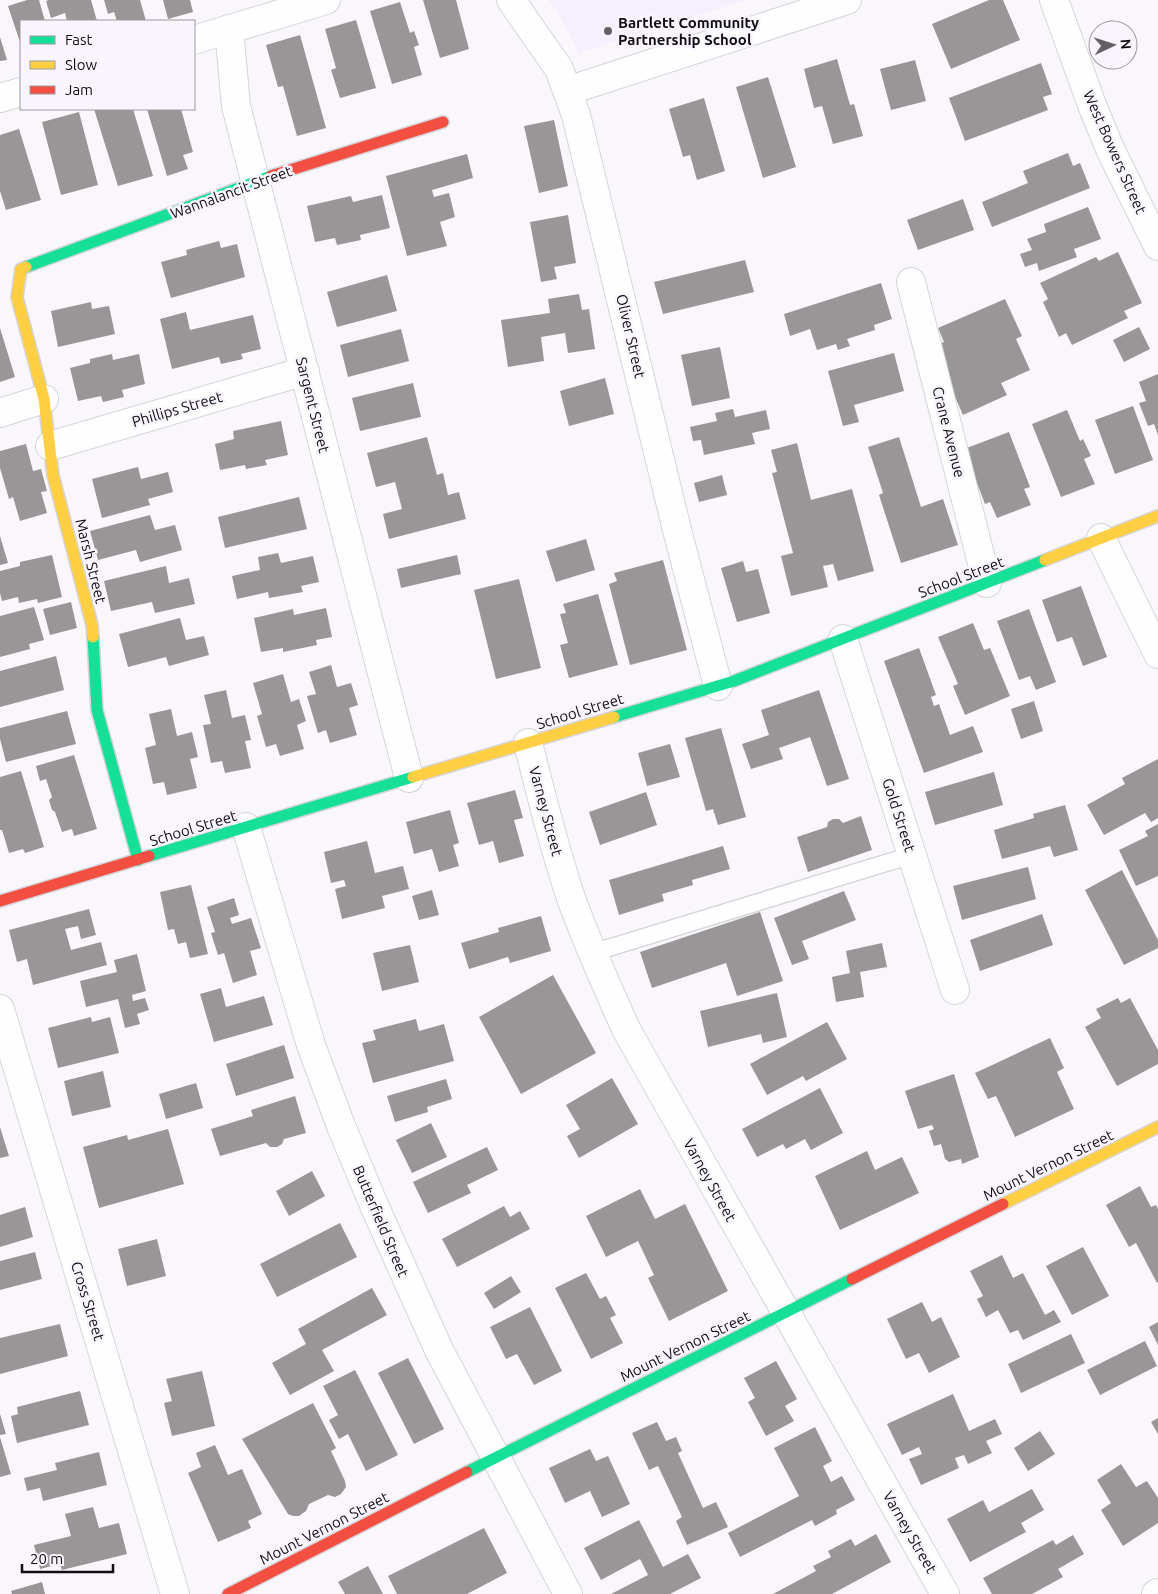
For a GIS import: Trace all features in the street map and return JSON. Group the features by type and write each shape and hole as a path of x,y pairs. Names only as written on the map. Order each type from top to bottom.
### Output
{"street":[{"path":"195,40 326,0"},
{"name":"Oliver Street","path":"512,0 559,69 576,115 677,530 718,686"},
{"path":"567,91 847,0"},
{"name":"West Bowers Street","path":"1054,0 1110,149 1158,246"},
{"name":"Sargent Street","path":"229,29 236,106 409,778"},
{"path":"0,98 20,92"},
{"name":"Wannalancit Street","path":"21,269 255,181 443,122"},
{"name":"Marsh Street","path":"21,269 17,297 44,399 53,475 92,624 97,710 138,860"},
{"name":"Crane Avenue","path":"911,282 988,583"},
{"name":"Phillips Street","path":"50,446 305,371"},
{"path":"0,413 44,399"},
{"name":"School Street","path":"0,901 718,686 843,640 1158,516"},
{"path":"1102,538 1158,654"},
{"name":"Gold Street","path":"843,640 955,990"},
{"name":"Varney Street","path":"528,743 553,841 571,898 592,953 626,1029 945,1594"},
{"name":"Butterfield Street","path":"246,827 311,1045 341,1126 374,1205 439,1350 568,1594"},
{"name":"Cross Street","path":"0,1009 175,1594"},
{"name":"Mount Vernon Street","path":"228,1594 496,1457 1158,1127"}],"lane":[{"path":"592,953 912,855"}],"shaded area":[{"name":"Bartlett Community Partnership School","path":"549,0 746,0 579,53 556,9"}],"building":[{"path":"27,0 39,0 45,20 20,20 20,42 8,6"},
{"path":"91,0 97,20 67,20 65,13 51,18 46,1"},
{"path":"104,0 140,0 146,20 117,20 114,12 108,14"},
{"path":"163,0 190,0 193,12 168,19"},
{"path":"423,0 456,0 469,49 440,58"},
{"path":"989,0 1003,0 1020,40 951,69 932,24"},
{"path":"400,2 410,33 414,31 419,45 414,47 422,75 392,84 370,11"},
{"path":"356,20 376,88 340,98 331,70 336,68 325,29"},
{"path":"300,35 326,128 297,136 283,86 278,87 266,45"},
{"path":"0,37 7,60 0,61"},
{"path":"837,59 850,105 854,104 863,136 833,144 822,106 814,108 804,69"},
{"path":"915,60 926,101 891,110 880,69"},
{"path":"1041,63 1052,94 1043,97 1048,110 965,141 949,98"},
{"path":"768,77 796,167 763,178 736,87"},
{"path":"704,98 725,171 697,180 690,155 683,157 669,109"},
{"path":"94,110 133,110 153,176 118,186"},
{"path":"147,110 181,110 193,152 183,155 188,169 167,176"},
{"path":"79,112 98,185 61,195 42,122"},
{"path":"554,120 568,186 539,193 524,126"},
{"path":"19,129 41,200 6,210 0,191 0,135"},
{"path":"1068,153 1073,166 1080,163 1090,188 992,227 982,202 1028,183 1023,171"},
{"path":"467,154 473,178 432,190 434,197 449,193 455,217 440,222 447,246 407,256 386,176"},
{"path":"382,195 390,228 360,235 361,240 337,245 335,238 315,242 307,206 351,196 353,202"},
{"path":"963,199 974,230 918,250 907,220"},
{"path":"1088,207 1101,239 1074,249 1077,257 1039,271 1037,263 1025,267 1020,254 1032,250 1027,239 1046,232 1044,224"},
{"path":"568,215 576,263 554,267 557,279 541,282 530,222"},
{"path":"219,241 221,248 237,244 245,277 171,298 161,262 187,255 186,250"},
{"path":"1118,252 1142,303 1124,311 1128,318 1072,345 1066,333 1059,337 1043,302 1048,299 1040,283 1096,257 1099,261"},
{"path":"745,260 754,292 663,314 654,282"},
{"path":"387,275 397,311 337,327 327,292"},
{"path":"881,283 892,319 874,325 875,330 847,339 850,346 838,350 836,344 817,350 810,329 790,336 784,314"},
{"path":"579,294 582,310 589,309 595,349 568,353 565,333 541,337 544,361 508,367 501,320 550,313 548,299"},
{"path":"1005,299 1022,336 1016,339 1030,370 1001,383 1007,395 963,415 933,347 944,342 938,328"},
{"path":"91,302 92,309 109,306 115,334 58,347 51,311"},
{"path":"186,312 190,330 253,315 261,349 241,354 243,359 221,364 219,357 172,369 160,319"},
{"path":"1139,327 1150,349 1124,362 1113,340"},
{"path":"0,328 15,377 0,382"},
{"path":"401,329 409,361 348,377 340,345"},
{"path":"720,347 730,398 692,406 681,355"},
{"path":"894,353 904,391 854,405 859,422 843,426 828,371"},
{"path":"112,354 113,360 139,354 145,384 122,390 124,397 103,402 101,396 78,401 70,368 90,363 90,359"},
{"path":"1158,374 1158,435 1154,424 1148,426 1139,403 1146,401 1139,382"},
{"path":"605,378 614,414 569,426 560,391"},
{"path":"413,383 421,417 360,431 352,398"},
{"path":"1133,406 1153,460 1115,474 1095,420"},
{"path":"733,409 735,417 766,410 770,429 752,433 755,444 704,455 701,440 693,441 690,427 717,421 715,413"},
{"path":"1067,410 1080,441 1083,439 1091,456 1084,459 1095,484 1061,497 1032,424"},
{"path":"281,421 288,455 265,460 267,465 246,469 245,465 220,470 215,444 234,439 233,431"},
{"path":"1009,432 1030,487 1024,489 1031,505 997,518 990,502 985,504 964,449"},
{"path":"427,437 437,475 443,473 448,495 459,492 466,519 389,539 383,514 402,509 395,482 376,487 367,453"},
{"path":"899,437 921,507 943,499 958,545 901,563 879,495 883,493 868,447"},
{"path":"797,443 811,500 852,489 874,571 838,581 833,564 823,566 828,587 791,596 781,556 793,553 772,473 777,472 771,450"},
{"path":"26,444 33,471 41,469 47,491 41,492 47,513 20,521 13,497 9,499 0,468 0,451"},
{"path":"138,467 141,479 168,472 173,492 148,499 150,505 102,518 92,479"},
{"path":"722,475 727,495 699,502 694,483"},
{"path":"299,497 307,529 225,548 218,517"},
{"path":"150,515 155,530 175,525 182,550 140,562 136,550 98,560 90,531"},
{"path":"0,536 8,563 0,565"},
{"path":"586,539 595,570 556,582 546,551"},
{"path":"278,553 281,563 313,556 319,582 301,586 303,592 269,598 268,592 237,599 232,576 260,570 258,557"},
{"path":"52,555 62,597 38,603 37,599 19,603 18,597 2,601 0,571 20,566 20,562"},
{"path":"457,555 461,574 401,588 397,569"},
{"path":"663,560 687,650 630,665 609,584 617,581 614,573"},
{"path":"743,561 746,572 758,569 770,613 737,622 721,568"},
{"path":"166,566 169,583 189,578 195,604 155,613 152,602 111,611 104,581"},
{"path":"519,579 541,668 496,679 474,590"},
{"path":"1081,586 1107,657 1083,666 1072,637 1057,642 1042,600"},
{"path":"598,594 618,665 569,678 560,645 568,643 560,614 566,613 563,604"},
{"path":"71,602 77,628 50,635 43,609"},
{"path":"34,607 44,640 29,644 30,649 0,657 0,616"},
{"path":"326,608 332,637 316,640 317,645 283,652 283,648 261,652 254,618 293,609 294,615"},
{"path":"1029,609 1056,682 1036,690 1030,676 1019,680 997,621"},
{"path":"180,618 186,640 204,636 209,655 169,666 166,657 128,667 119,634"},
{"path":"973,623 984,650 990,648 1010,696 965,715 953,686 958,684 938,637"},
{"path":"919,648 936,695 931,697 934,706 939,704 950,735 973,726 983,752 924,773 884,661"},
{"path":"56,656 64,690 0,707 0,671"},
{"path":"331,665 337,687 351,683 358,705 349,708 357,735 330,743 326,730 318,733 307,696 316,694 309,672"},
{"path":"283,674 291,702 299,699 306,721 297,725 304,749 280,756 276,744 266,747 257,716 262,714 253,683"},
{"path":"226,690 232,718 245,715 251,740 245,741 251,768 225,773 222,761 211,763 203,725 211,724 204,695"},
{"path":"819,690 849,779 827,786 810,737 779,748 783,759 751,769 742,744 769,735 761,710"},
{"path":"1034,701 1043,731 1021,739 1011,709"},
{"path":"171,709 177,736 192,732 198,757 190,759 197,788 167,795 164,782 153,784 145,748 156,745 149,714"},
{"path":"67,711 76,744 6,762 0,739 0,728"},
{"path":"721,728 746,817 718,825 713,809 706,811 685,738"},
{"path":"670,744 680,777 647,786 638,753"},
{"path":"74,755 97,829 74,836 72,829 62,832 55,812 52,810 49,800 52,797 46,779 40,781 36,766"},
{"path":"1158,759 1158,818 1151,822 1145,813 1104,835 1087,805 1125,784 1122,778"},
{"path":"21,771 44,847 25,853 23,849 9,853 2,830 0,830 0,777"},
{"path":"994,772 1003,805 935,825 925,792"},
{"path":"515,790 523,818 514,820 524,856 499,863 493,841 479,845 467,803"},
{"path":"646,792 657,825 600,845 589,812"},
{"path":"1065,805 1078,850 1054,857 1050,846 1002,859 994,830 1034,818 1033,814"},
{"path":"450,810 459,843 453,845 459,866 439,872 432,849 414,854 406,822"},
{"path":"861,816 872,850 808,872 797,837 827,827 828,822 833,819 839,819 843,823"},
{"path":"1158,824 1158,876 1136,886 1119,850 1148,836 1145,831"},
{"path":"367,841 375,873 403,866 409,889 382,896 385,908 342,919 335,889 346,886 344,880 331,883 324,852"},
{"path":"723,846 730,869 692,880 693,885 662,894 664,901 619,915 609,880"},
{"path":"1028,867 1036,899 962,920 953,886"},
{"path":"1122,870 1158,940 1158,948 1124,965 1085,890"},
{"path":"191,885 208,954 190,958 186,942 178,944 174,929 168,930 160,892"},
{"path":"432,890 439,915 419,920 412,896"},
{"path":"844,891 856,920 802,941 809,959 792,965 774,918"},
{"path":"234,898 239,915 230,918 232,924 251,918 261,948 250,951 257,975 233,983 224,953 218,955 211,933 215,932 207,907"},
{"path":"89,909 96,935 81,939 78,926 65,929 71,950 101,942 107,965 33,985 27,959 17,962 9,930"},
{"path":"760,912 783,981 737,996 726,963 652,988 640,952"},
{"path":"1042,914 1053,945 980,971 970,940"},
{"path":"541,916 551,951 510,963 508,957 469,969 461,943 499,932 498,928"},
{"path":"882,943 887,967 860,972 864,997 836,1002 832,977 850,973 846,951"},
{"path":"410,945 419,982 382,991 373,953"},
{"path":"137,954 146,991 132,995 133,1001 145,998 149,1010 137,1014 140,1024 125,1028 118,999 86,1007 80,981 117,972 114,960"},
{"path":"553,975 596,1053 521,1094 479,1017"},
{"path":"221,988 226,1007 264,996 273,1025 214,1042 200,994"},
{"path":"777,993 787,1037 763,1043 761,1034 708,1047 700,1011"},
{"path":"1118,998 1121,1003 1130,998 1158,1050 1158,1064 1117,1086 1085,1027 1101,1018 1096,1009"},
{"path":"91,1017 92,1022 110,1017 119,1053 58,1068 48,1028"},
{"path":"416,1019 419,1031 444,1024 454,1061 373,1083 362,1043 376,1040 373,1030"},
{"path":"827,1022 847,1059 806,1081 803,1076 767,1095 750,1064"},
{"path":"1050,1038 1064,1068 1057,1072 1074,1109 1015,1137 996,1096 988,1099 975,1073"},
{"path":"284,1045 294,1078 236,1096 226,1064"},
{"path":"103,1071 111,1107 72,1116 64,1081"},
{"path":"954,1074 979,1157 962,1164 961,1159 949,1162 945,1159 941,1144 934,1146 929,1131 934,1129 932,1125 918,1129 905,1091"},
{"path":"612,1078 638,1124 579,1158 567,1136 580,1129 566,1105"},
{"path":"446,1079 452,1099 427,1107 428,1112 395,1122 387,1096"},
{"path":"196,1083 203,1108 166,1119 159,1094"},
{"path":"820,1088 843,1133 811,1150 805,1139 786,1149 783,1144 757,1157 742,1129"},
{"path":"295,1096 306,1133 284,1139 282,1144 277,1147 270,1147 266,1143 220,1156 211,1129 253,1116 251,1110"},
{"path":"431,1123 447,1157 412,1173 396,1140"},
{"path":"0,1127 9,1156 0,1158"},
{"path":"168,1129 184,1184 99,1208 83,1147 127,1135 128,1140"},
{"path":"487,1147 498,1170 467,1185 471,1193 428,1213 413,1182"},
{"path":"867,1151 875,1170 902,1157 919,1193 840,1230 815,1176"},
{"path":"312,1171 325,1196 289,1216 276,1191"},
{"path":"1140,1186 1151,1207 1156,1205 1158,1209 1157,1283 1136,1243 1129,1247 1106,1205"},
{"path":"640,1189 655,1219 685,1204 728,1291 669,1321 648,1278 654,1275 638,1241 606,1257 586,1216"},
{"path":"504,1206 510,1217 520,1211 530,1229 457,1267 442,1239"},
{"path":"25,1207 33,1237 0,1247 0,1215"},
{"path":"340,1223 357,1257 277,1297 260,1264"},
{"path":"157,1239 166,1276 127,1286 118,1249"},
{"path":"1083,1247 1109,1296 1072,1315 1046,1266"},
{"path":"35,1252 42,1279 0,1290 0,1261"},
{"path":"1002,1255 1013,1278 1023,1273 1045,1315 1054,1310 1061,1322 1023,1340 1018,1330 1010,1333 998,1310 986,1317 977,1299 983,1296 970,1271"},
{"path":"586,1273 600,1299 606,1296 616,1315 610,1318 623,1343 591,1359 555,1288"},
{"path":"511,1276 521,1292 494,1309 484,1293"},
{"path":"372,1288 387,1315 322,1350 334,1371 290,1395 272,1363 306,1344 298,1329"},
{"path":"922,1302 932,1322 941,1317 960,1357 929,1373 919,1353 906,1359 887,1319"},
{"path":"530,1307 562,1371 534,1385 517,1354 506,1359 490,1327"},
{"path":"1158,1322 1158,1345 1149,1327"},
{"path":"60,1324 68,1356 0,1374 0,1338"},
{"path":"1071,1334 1085,1363 1021,1393 1008,1364"},
{"path":"1145,1341 1157,1366 1100,1395 1087,1370"},
{"path":"408,1358 444,1429 414,1444 378,1373"},
{"path":"776,1361 797,1399 785,1406 794,1421 766,1436 748,1402 755,1398 744,1378"},
{"path":"355,1370 398,1455 366,1471 348,1434 339,1439 329,1420 338,1415 323,1386"},
{"path":"202,1371 215,1426 172,1436 164,1403 172,1401 166,1379"},
{"path":"80,1391 89,1425 17,1443 11,1416 18,1414 17,1407"},
{"path":"953,1394 969,1431 995,1419 1002,1434 986,1441 992,1453 968,1464 964,1455 955,1458 959,1468 921,1485 909,1459 922,1454 919,1447 902,1455 887,1424"},
{"path":"313,1403 336,1448 331,1451 346,1487 341,1494 335,1497 328,1495 309,1504 306,1511 299,1516 293,1516 288,1514 242,1439"},
{"path":"0,1414 6,1434 0,1435"},
{"path":"1158,1418 1158,1434 1151,1422"},
{"path":"657,1422 666,1441 676,1437 682,1451 678,1453 703,1508 716,1502 728,1527 687,1545 676,1521 682,1517 658,1466 649,1470 632,1433"},
{"path":"815,1427 832,1461 823,1466 831,1482 842,1476 855,1500 836,1510 837,1514 815,1526 812,1520 740,1557 728,1533 799,1496 774,1448"},
{"path":"1040,1431 1055,1454 1028,1471 1014,1448"},
{"path":"0,1437 11,1474 0,1477"},
{"path":"215,1445 228,1475 242,1469 262,1514 248,1521 251,1528 218,1542 188,1473 201,1467 196,1453"},
{"path":"590,1449 596,1461 608,1456 630,1504 602,1517 590,1491 565,1503 549,1468"},
{"path":"99,1452 107,1485 43,1501 40,1488 27,1491 24,1478 57,1470 55,1463"},
{"path":"1121,1464 1136,1487 1147,1481 1158,1498 1158,1523 1123,1546 1101,1510 1111,1503 1097,1480"},
{"path":"1032,1489 1044,1510 1021,1523 1026,1532 970,1562 947,1519 983,1500 989,1512"},
{"path":"93,1507 99,1528 119,1523 127,1554 62,1570 60,1564 40,1569 34,1545 71,1536 65,1514"},
{"path":"639,1520 663,1567 688,1554 701,1578 670,1594 611,1594 648,1575 640,1559 601,1580 584,1548"},
{"path":"484,1528 507,1573 467,1594 397,1594 388,1576"},
{"path":"876,1534 891,1562 832,1594 773,1594 816,1571 813,1566 831,1557 828,1551 851,1539 855,1546"},
{"path":"1073,1535 1084,1554 1058,1569 1063,1577 1032,1594 992,1594 983,1578 1053,1540 1056,1545"},
{"path":"368,1566 383,1594 345,1594 338,1582"},
{"path":"42,1582 45,1594 12,1594 11,1591"}],"traffic: fast":[{"path":"26,267 271,176"},
{"path":"614,717 734,681 1045,560"},
{"path":"93,637 97,710 138,860"},
{"path":"149,856 413,777"},
{"path":"467,1472 852,1279"}],"traffic: slow":[{"path":"26,267 21,269 17,297 44,399 53,475 92,625 93,637"},
{"path":"1045,560 1158,516"},
{"path":"413,777 614,717"},
{"path":"1003,1204 1158,1127"}],"traffic: jam":[{"path":"271,176 443,122"},
{"path":"0,901 149,856"},
{"path":"852,1279 1003,1204"},
{"path":"228,1594 467,1472"}],"place":[{"name":"Bartlett Community Partnership School","path":"608,31"}]}
